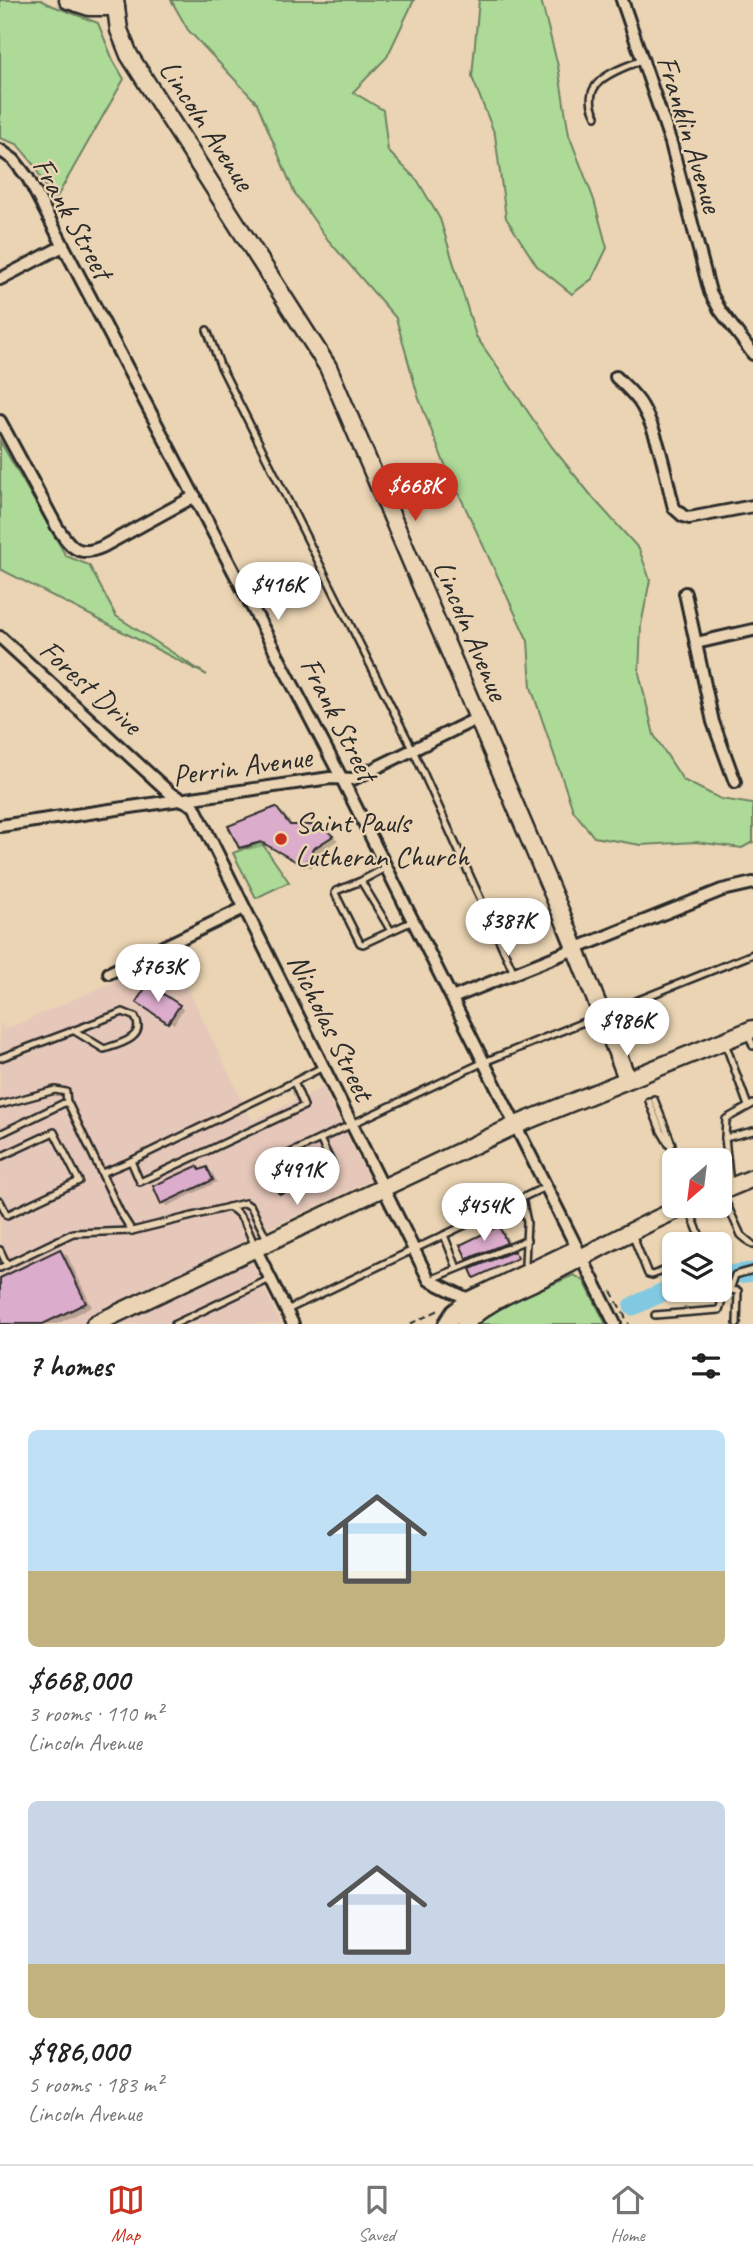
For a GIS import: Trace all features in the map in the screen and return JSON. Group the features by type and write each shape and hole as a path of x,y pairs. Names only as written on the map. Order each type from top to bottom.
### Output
{"street":[{"path":"68,0 89,7 115,3"},
{"name":"Franklin Avenue","path":"622,0 671,143 710,292 753,354"},
{"name":"Lincoln Avenue","path":"115,3 119,30 129,55 328,366 576,948 627,1078"},
{"name":"Frank Street","path":"0,150 14,160 28,178 195,496 414,920 615,1324"},
{"path":"0,279 63,246"},
{"path":"616,377 640,403 654,433 674,508 689,518 753,506"},
{"path":"0,421 57,527 68,543 80,552 92,552 195,496"},
{"path":"685,593 713,722 734,782"},
{"path":"696,643 753,630"},
{"name":"Forest Drive","path":"0,637 170,793 182,799"},
{"name":"Perrin Avenue","path":"0,826 330,778 353,779 478,718"},
{"name":"Nicholas Street","path":"182,799 194,806 429,1280"},
{"path":"452,998 722,890 753,883"},
{"path":"109,973 244,908"},
{"path":"95,1324 516,1125 724,1040 751,1035"},
{"path":"732,1186 753,1178"},
{"path":"465,1324 480,1308 605,1238 628,1232 662,1217"},
{"path":"262,1245 271,1279 293,1324"},
{"path":"447,1324 454,1312 470,1300 529,1271 580,1253"},
{"path":"429,1280 470,1300"}],"lane":[{"path":"596,116 592,107 594,87 606,75 642,60"},
{"path":"207,330 220,365 413,750 514,973"},
{"path":"387,867 335,893 360,943 366,943 414,920"},
{"path":"361,881 391,931"},
{"path":"320,1139 332,1164 281,1190 267,1164 320,1139 484,1062 753,954"},
{"path":"0,1058 73,1030 123,1012 135,1017 139,1028 131,1040 104,1049 73,1030"},
{"path":"724,1040 750,1105 726,1119 725,1148"},
{"path":"102,1173 323,1067"},
{"path":"131,1161 140,1182 304,1106 294,1082"},
{"path":"0,1105 55,1090 65,1092 67,1103 132,1231"},
{"path":"652,1100 661,1131 672,1148"},
{"path":"0,1134 67,1103"},
{"path":"725,1138 753,1130"},
{"path":"0,1157 54,1132 79,1181 7,1215 0,1201"},
{"path":"287,1310 547,1186"},
{"path":"522,1198 527,1240 525,1264 529,1271"},
{"path":"0,1250 3,1267 73,1233 132,1231 245,1203 251,1207 262,1245"},
{"path":"228,1207 236,1209 262,1245"},
{"path":"732,1212 741,1235 753,1245"},
{"path":"628,1232 648,1274 662,1271"},
{"path":"444,1235 457,1268"},
{"path":"429,1280 527,1240"},
{"path":"732,1284 735,1275 753,1270"},
{"path":"175,1324 271,1279"},
{"path":"732,1290 738,1291 737,1324"},
{"path":"655,1315 719,1310 721,1302"}],"shaded area":[{"path":"172,956 252,1121 323,1087 370,1181 242,1241 281,1324 0,1324 0,1021 4,1030"}],"green space":[{"path":"0,0 41,0 98,23 124,79 54,202 33,163 17,144 0,138"},
{"path":"171,0 414,0 387,57 353,92 383,110 388,151 418,181 440,219 476,336 552,447 639,549 650,580 641,625 639,673 654,735 683,780 721,799 753,804 753,842 742,848 696,842 641,845 594,837 573,810 531,687 528,641 443,460 418,396 396,318 328,240 294,192 257,103 188,30"},
{"path":"479,0 541,0 558,66 569,135 594,200 607,248 592,279 572,294 537,266 506,218 495,135 472,77"},
{"path":"0,441 66,556 89,565 116,616 207,675 0,569"},
{"path":"261,842 289,882 256,898 233,853"},
{"path":"574,1275 584,1281 606,1324 470,1324 480,1315"}],"building":[{"name":"Saint Pauls Lutheran Church","path":"276,807 290,825 322,825 333,836 313,849 304,866 261,842 239,848 228,826"},
{"path":"148,984 180,1005 168,1023 136,1002"},
{"path":"197,1166 200,1170 207,1167 213,1180 161,1204 153,1186"},
{"path":"499,1226 507,1243 467,1259 460,1245"},
{"path":"60,1249 86,1303 43,1324 0,1324 0,1278"},
{"path":"514,1251 518,1258 474,1278 470,1269"}],"waterway":[{"path":"732,1274 753,1272"},
{"path":"633,1306 662,1293"}],"place":[{"name":"Saint Pauls Lutheran Church","path":"281,839"}]}
